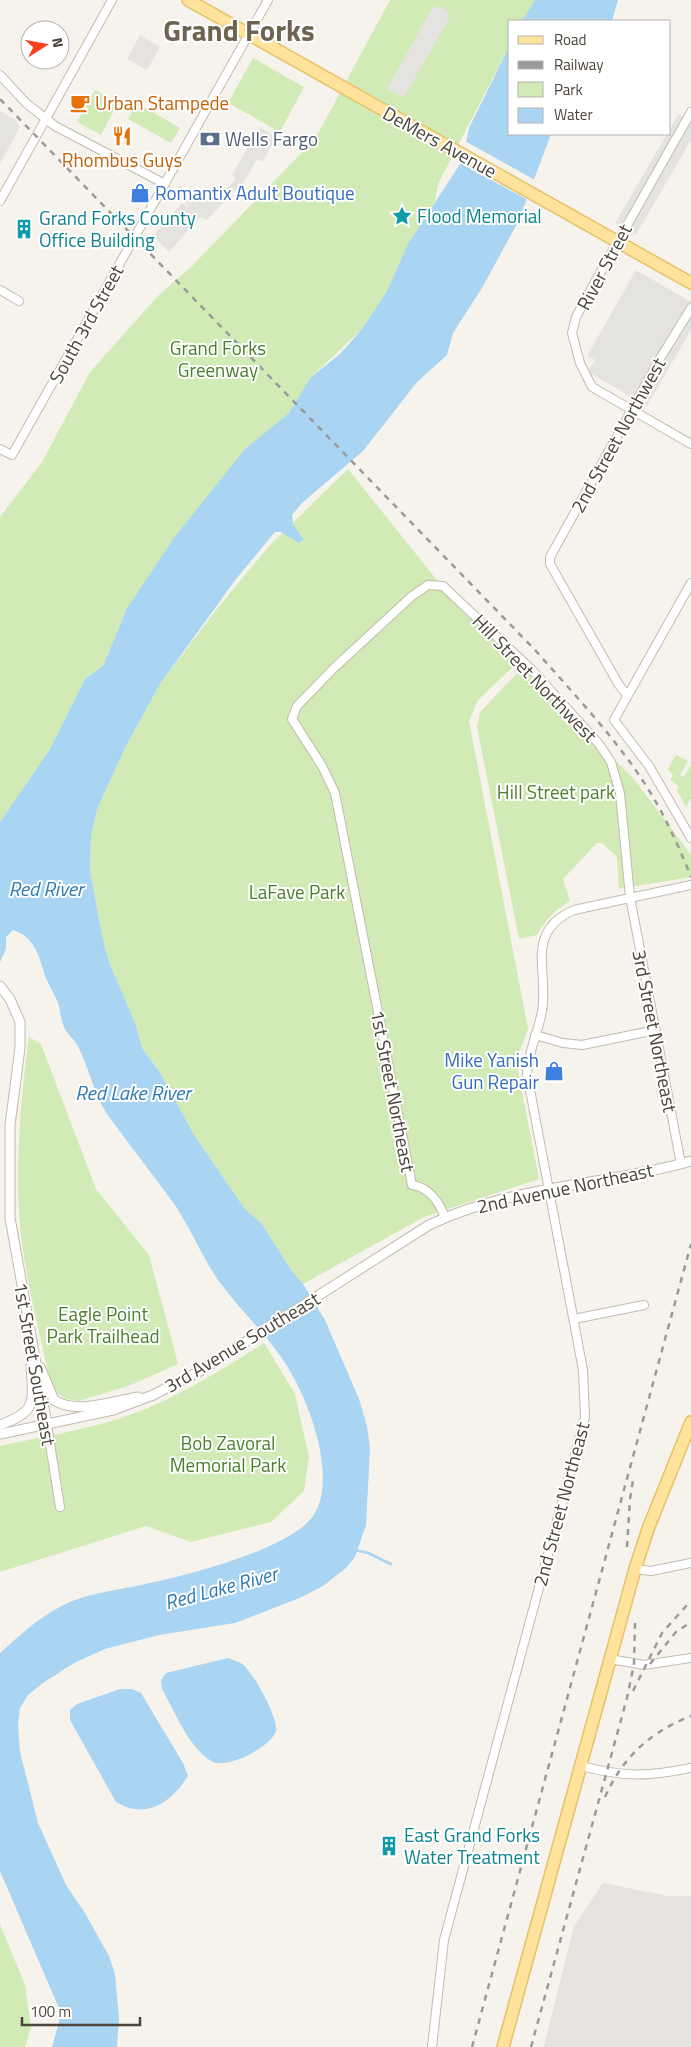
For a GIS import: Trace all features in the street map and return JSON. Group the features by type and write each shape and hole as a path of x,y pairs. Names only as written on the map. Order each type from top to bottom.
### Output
{"main road":[{"name":"DeMers Avenue","path":"188,0 248,36 691,283"},
{"path":"503,2047 635,1569 657,1504 691,1422"}],"street":[{"path":"0,202 112,0"},
{"name":"South 3rd Street","path":"0,449 12,455 268,0"},
{"path":"0,75 26,103 46,120 165,184"},
{"name":"River Street","path":"691,112 576,317 572,340 588,382 630,411 691,444"},
{"path":"0,290 20,301"},
{"name":"2nd Street Northwest","path":"627,695 619,685 550,564 550,557 630,411 691,308"},
{"path":"691,584 614,720 649,766 691,838"},
{"name":"Hill Street Northwest","path":"365,950 334,793 328,777 292,719 297,706 412,596 428,585 443,586 533,672 599,744 611,762 620,793 630,897"},
{"path":"630,897 691,885"},
{"name":"2nd Street Northeast","path":"432,2047 444,1940 582,1434 586,1410 585,1385 574,1319 527,1074 528,1058 543,1000 542,947 551,927 559,919 574,910 630,897"},
{"name":"3rd Street Northeast","path":"630,897 681,1164"},
{"name":"1st Street Northeast","path":"365,950 412,1185 420,1187 432,1195 445,1218"},
{"name":"1st Street Southeast","path":"0,986 10,999 20,1022 17,1070 10,1125 10,1218 60,1508"},
{"path":"535,1034 563,1043 582,1045 656,1030"},
{"name":"2nd Avenue Northeast","path":"414,1236 445,1218 491,1201 691,1161"},
{"name":"3rd Avenue Southeast","path":"0,1434 47,1425 153,1395 200,1371 414,1236"},
{"path":"574,1319 644,1305"},
{"path":"30,1336 49,1393 54,1400 71,1407 111,1406"},
{"path":"0,1425 20,1418 27,1412 32,1402 30,1336"},
{"path":"635,1569 652,1571 691,1563"},
{"path":"610,1659 644,1665 691,1658"},
{"path":"581,1766 616,1774 644,1776 691,1768"}],"shaded area":[{"path":"439,6 447,10 450,17 404,97 387,89 432,8"},
{"path":"140,35 160,47 147,70 127,59"},
{"path":"0,111 16,120 20,127 0,164"},
{"path":"678,114 691,121 691,140 636,235 615,223 666,135 671,135 671,127"},
{"path":"260,127 276,137 262,162 257,159 245,180 207,220 200,217 169,252 153,236 182,203 189,206 176,194 180,186 205,200 215,202 236,178 232,175"},
{"path":"636,270 691,302 691,330 647,406 588,372 595,360 587,356"},
{"path":"603,1883 668,1896 691,1896 691,2047 544,2047 574,1926"}],"green space":[{"name":"Grand Forks Greenway","path":"390,0 535,0 524,20 508,20 508,49 438,184 435,201 404,253 387,291 362,329 310,378 289,413 245,450 173,539 127,608 103,666 85,679 50,749 0,822 0,517 42,462 90,372 158,296 190,268 315,139"},
{"path":"253,58 304,87 280,132 228,103"},
{"path":"95,90 118,103 101,135 77,122"},
{"path":"137,103 180,128 171,143 128,119"},
{"name":"LaFave Park","path":"348,469 440,584 517,663 478,700 469,721 528,1029 519,1053 518,1071 539,1179 424,1217 303,1284 291,1270 262,1224 244,1208 193,1133 159,1071 142,1048 136,1025 109,962 102,936 90,870 91,837 97,809 126,746 160,684 216,610 270,545"},
{"name":"Hill Street park","path":"522,668 634,779 691,855 691,877 619,889 617,857 602,843 597,843 563,879 570,901 551,916 537,935 519,939 477,727 480,712"},
{"path":"676,755 688,761 680,775 684,777 691,765 691,798 686,807 677,790 679,787 671,780 673,775 668,769"},
{"name":"Eagle Point Park Trailhead","path":"29,1037 41,1044 96,1189 149,1255 178,1364 131,1385 79,1401 66,1399 52,1390 24,1258 18,1191 22,1103"},
{"name":"Bob Zavoral Memorial Park","path":"264,1343 295,1394 309,1457 304,1491 271,1522 191,1542 146,1526 0,1572 0,1446 108,1422 150,1407 189,1388"},
{"path":"0,1924 25,1985 31,2028 25,2047 0,2047"}],"water":[{"path":"535,0 618,0 612,20 523,20"},
{"path":"508,49 508,135 551,135 518,222 482,288 453,333 447,355 417,382 363,451 302,503 292,515 293,524 303,539 299,543 281,532 275,532 236,579 160,684 126,746 97,809 91,837 90,870 102,936 109,962 136,1025 142,1048 159,1071 193,1133 244,1208 262,1224 325,1320 359,1399 367,1426 370,1448 366,1525 355,1557 346,1568 323,1586 302,1597 235,1623 159,1635 105,1649 74,1663 43,1683 28,1695 20,1708 18,1725 20,1752 38,1823 66,1885 85,1913 109,1956 115,1974 119,2018 117,2047 52,2047 59,2022 58,2006 0,1871 0,1653 45,1616 75,1600 159,1581 236,1560 285,1538 303,1526 315,1513 321,1496 323,1477 316,1433 309,1411 291,1372 274,1347 216,1277 175,1205 106,1113 96,1093 81,1053 65,1029 58,1002 46,978 36,949 21,933 13,930 6,937 6,949 0,962 0,822 50,749 85,679 103,666 127,608 173,539 245,449 289,413 310,378 341,353 362,329 387,291 408,244 462,161 469,128"},
{"path":"228,1658 242,1664 252,1675 269,1706 276,1725 276,1731 267,1743 248,1755 238,1760 218,1763 211,1761 195,1747 162,1689 161,1680 166,1673"},
{"path":"120,1689 132,1689 141,1693 183,1763 188,1776 166,1801 147,1809 127,1807 116,1802 70,1720 70,1710 77,1704"}],"pier":[{"path":"463,140 535,180 528,200 458,162"}],"waterway":[{"path":"355,1550 368,1553 391,1564"}],"railway":[{"path":"0,99 536,651 604,729 641,778 669,826 691,877"},
{"path":"472,2047 691,1244"},
{"path":"627,1547 633,1480"},
{"path":"633,1691 662,1633 687,1605"},
{"path":"650,1664 676,1632 691,1622"},
{"path":"531,2047 627,1698 634,1664 635,1623"},
{"path":"605,1797 620,1770 639,1747 676,1722 691,1716"}],"place":[{"name":"Urban Stampede","path":"80,103"},
{"name":"Rhombus Guys","path":"122,136"},
{"name":"Wells Fargo","path":"210,139"},
{"name":"Romantix Adult Boutique","path":"140,193"},
{"name":"Flood Memorial","path":"402,216"},
{"name":"Grand Forks County Office Building","path":"24,229"},
{"name":"Mike Yanish Gun Repair","path":"554,1071"},
{"name":"East Grand Forks Water Treatment","path":"389,1846"}],"district":[{"name":"Grand Forks","path":"239,31"}],"water label":[{"name":"Red River","path":"46,889"},
{"name":"Red Lake River","path":"133,1093"},
{"name":"Red Lake River","path":"221,1588"}]}
